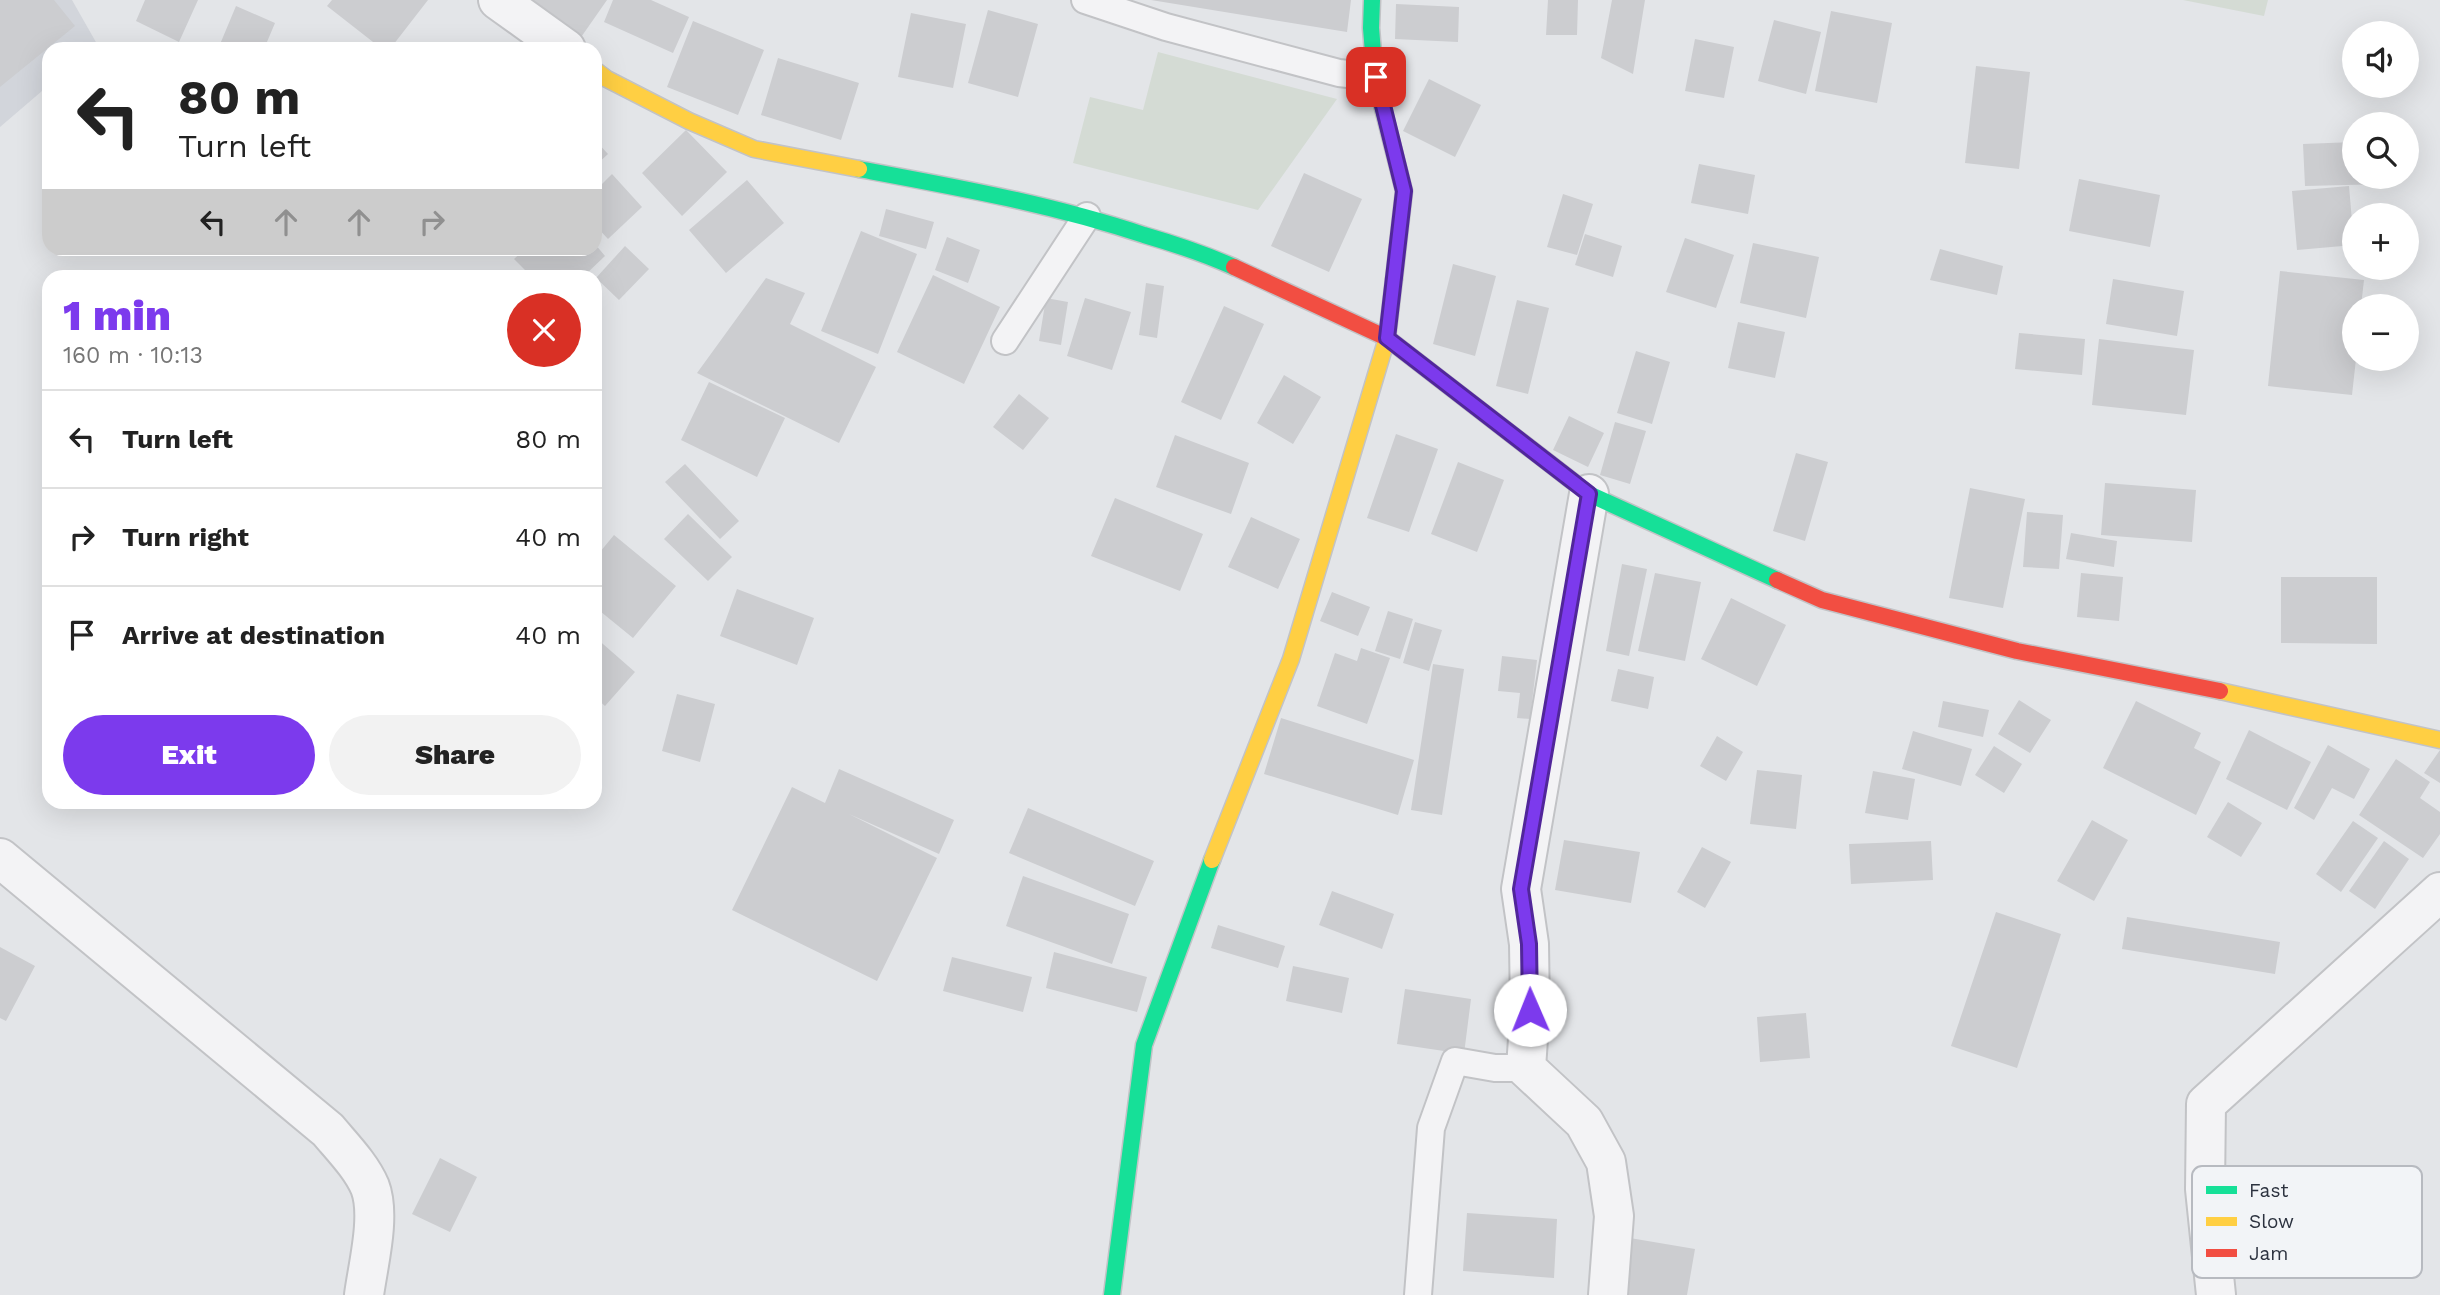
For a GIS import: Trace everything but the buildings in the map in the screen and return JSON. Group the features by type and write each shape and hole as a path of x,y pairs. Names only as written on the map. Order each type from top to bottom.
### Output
{"street":[{"path":"498,0 556,42"},
{"path":"1112,1295 1144,1045 1290,659 1387,338 1404,191 1376,77 1371,28 1372,0"},
{"path":"602,75 689,121 754,149 1023,200 1087,216 1208,255 1387,338 1589,494 1822,600 2017,651 2207,688 2440,740"},
{"path":"1589,494 1521,889 1529,957 1530,1010 1526,1068 1584,1122 1606,1162 1614,1216 1608,1295"},
{"path":"0,858 318,1121 360,1168 371,1189 374,1217 364,1295"},
{"path":"2205,1166 2206,1104 2440,892"}],"lane":[{"path":"1085,0 1166,27 1326,70 1376,77"},
{"path":"1004,341 1087,216"},
{"path":"1418,1295 1431,1128 1455,1061 1494,1068 1526,1068"}],"shaded area":[{"path":"0,0 72,0 96,42 42,42 42,91 0,127"},
{"path":"2183,0 2268,0 2264,16"},
{"path":"1158,52 1337,99 1258,210 1073,163 1090,97 1143,110"}],"traffic: fast":[{"path":"1372,0 1375,77 1404,191 1394,279"},
{"path":"859,169 1074,214 1178,246 1234,267"},
{"path":"1405,352 1589,494 1777,580"},
{"path":"1112,1295 1144,1045 1212,860"}],"traffic: slow":[{"path":"602,75 689,121 754,149 859,169"},
{"path":"1212,860 1291,659 1387,338 1405,352"},
{"path":"2220,691 2440,740"}],"traffic: jam":[{"path":"1234,267 1387,338 1394,279"},
{"path":"1777,580 1822,600 2017,651 2220,691"}],"route":[{"path":"1376,77 1404,191 1387,338 1589,494 1521,889 1529,944 1530,1010"}]}
